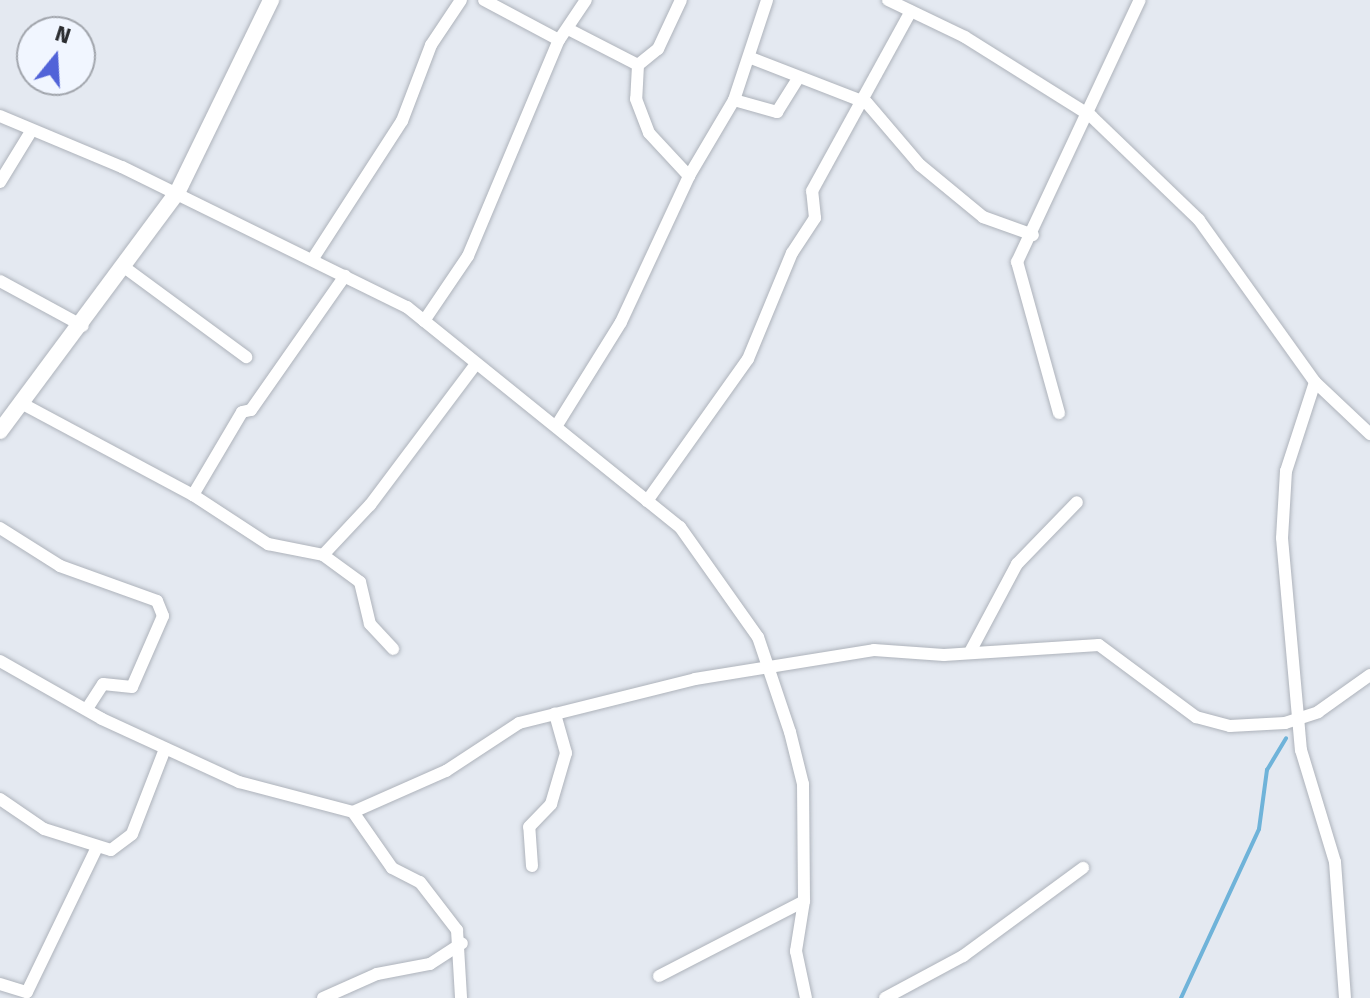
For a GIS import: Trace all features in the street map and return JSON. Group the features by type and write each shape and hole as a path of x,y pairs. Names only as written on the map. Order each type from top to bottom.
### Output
{"street":[{"path":"0,431 83,326 177,193 271,0"},
{"path":"312,260 402,121 431,45 461,0"},
{"path":"484,0 559,40"},
{"path":"424,321 468,256 559,40 570,30 586,0"},
{"path":"681,0 658,49 638,65 636,99 649,133 689,176"},
{"path":"557,425 621,322 689,176 734,100 751,58 767,0"},
{"path":"888,0 1091,116 1199,220 1315,382 1370,434"},
{"path":"1059,413 1018,282 1017,262 1091,116 1140,0"},
{"path":"647,501 748,359 792,253 819,209 812,191 867,103 911,11"},
{"path":"570,30 638,65"},
{"path":"751,58 867,103 920,165 983,217 1033,235"},
{"path":"734,100 777,112 798,78"},
{"path":"0,116 30,133 177,193 345,276 424,321 475,365 557,425 647,501 716,570 770,666 803,784 804,901 796,951 806,998"},
{"path":"0,182 30,133"},
{"path":"124,267 246,357"},
{"path":"193,495 242,412 251,410 345,276"},
{"path":"0,281 83,326"},
{"path":"323,555 370,505 475,365"},
{"path":"1315,382 1286,471 1282,510 1297,717 1304,769 1335,862 1345,998"},
{"path":"23,404 193,495 268,544 323,555 360,582 370,624 393,649"},
{"path":"970,652 1017,564 1077,502"},
{"path":"0,528 60,566 157,601 163,616 132,687 103,684 87,709"},
{"path":"0,661 165,749 239,782 353,812 446,771 519,723 770,666 874,650 970,652 1099,645 1196,717 1230,726 1318,712 1370,675"},
{"path":"532,866 529,827 551,804 566,753 555,714"},
{"path":"0,799 44,829 96,849 111,850 132,834 165,749"},
{"path":"353,812 392,868 420,882 462,943 461,998"},
{"path":"0,984 27,992 96,849"},
{"path":"885,998 963,956 1083,868"},
{"path":"659,976 804,901"},
{"path":"323,998 377,974 430,964 462,943"}],"waterway":[{"path":"1181,998 1259,829 1267,770 1286,738"}]}
